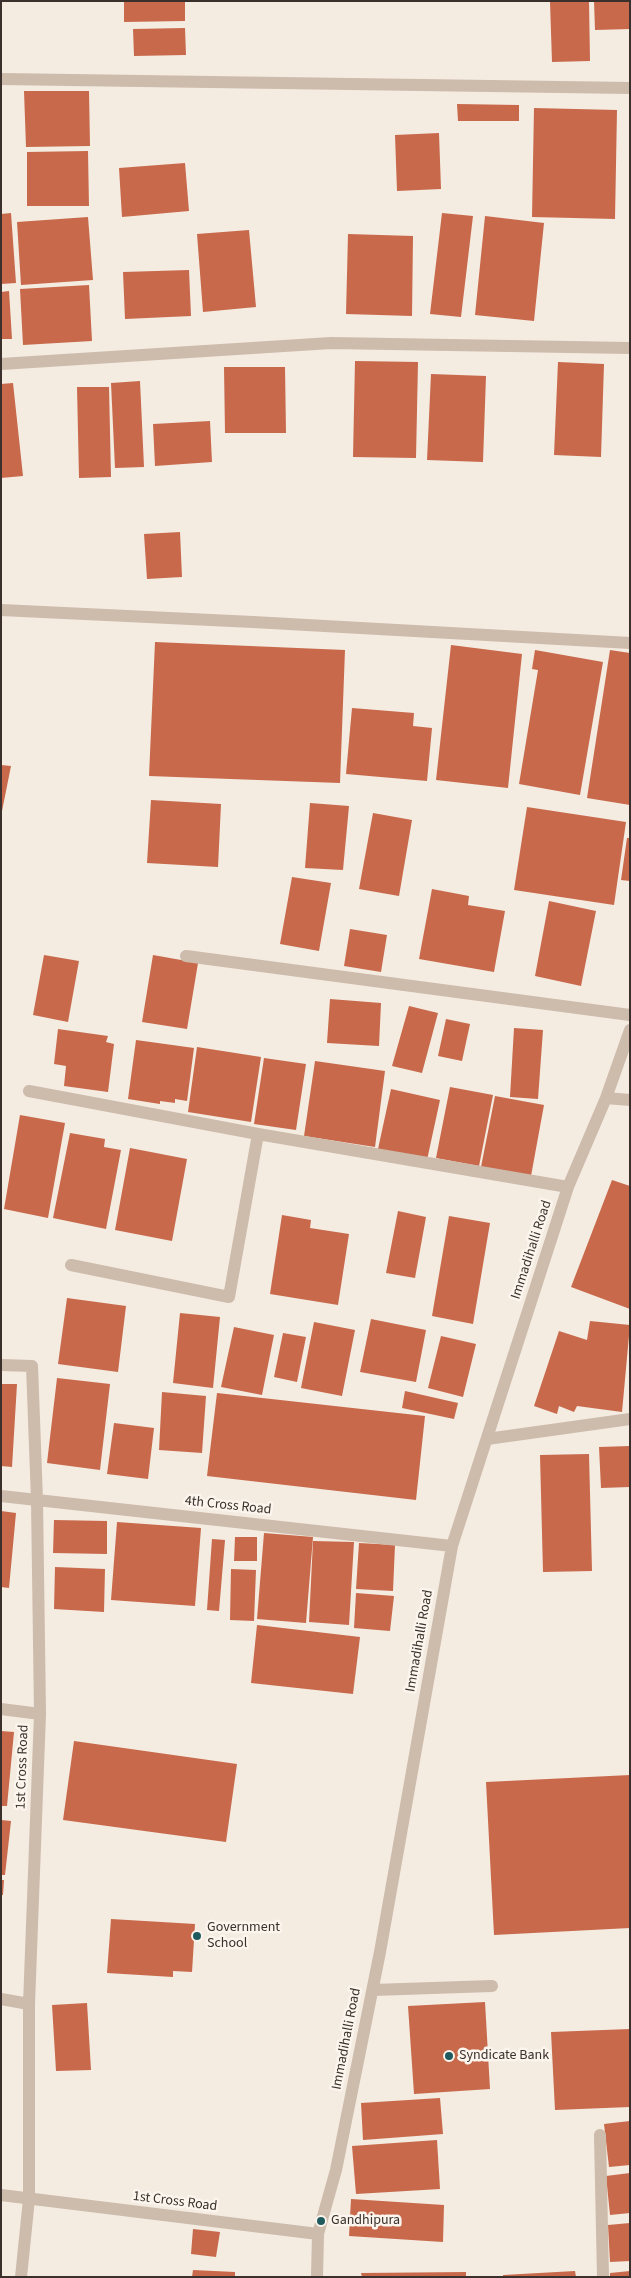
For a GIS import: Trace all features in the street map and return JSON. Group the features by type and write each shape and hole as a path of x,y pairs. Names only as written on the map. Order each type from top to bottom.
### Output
{"street":[{"path":"1,79 630,88"},
{"path":"1,364 331,343 630,348"},
{"path":"1,610 263,622 630,643"},
{"path":"186,956 630,1015"},
{"name":"Immadihalli Road","path":"317,2277 318,2234 336,2170 372,1990 452,1546 568,1187 606,1098 630,1030"},
{"path":"29,1092 258,1134 568,1187"},
{"path":"606,1098 630,1100"},
{"path":"71,1265 229,1297 258,1134"},
{"name":"1st Cross Road","path":"1,1365 32,1366 37,1500 40,1714 29,2004 28,2199 21,2277"},
{"path":"487,1439 630,1419"},
{"name":"4th Cross Road","path":"1,1496 452,1546"},
{"path":"1,1709 40,1714"},
{"path":"372,1990 492,1986"},
{"path":"1,1999 29,2004"},
{"path":"600,2135 603,2277"},
{"name":"1st Cross Road","path":"1,2195 318,2234"}],"building":[{"path":"124,1 185,1 185,21 124,22"},
{"path":"589,1 590,61 552,62 550,2"},
{"path":"594,1 629,1 630,29 595,30"},
{"path":"185,28 186,55 134,56 133,29"},
{"path":"24,91 89,91 90,146 26,147"},
{"path":"457,104 519,105 519,121 458,121"},
{"path":"534,108 617,110 615,219 532,217"},
{"path":"439,133 441,189 397,191 395,135"},
{"path":"88,151 89,206 27,206 27,152"},
{"path":"185,163 189,211 122,217 119,168"},
{"path":"11,213 16,283 1,284 1,214"},
{"path":"442,213 473,216 461,317 430,314"},
{"path":"485,216 544,223 534,321 475,315"},
{"path":"88,217 93,280 21,285 17,222"},
{"path":"249,230 256,307 203,312 197,234"},
{"path":"348,234 413,236 412,316 346,314"},
{"path":"189,270 191,316 125,319 123,272"},
{"path":"89,285 92,341 23,345 20,289"},
{"path":"9,291 12,339 1,339 1,292"},
{"path":"355,361 418,362 416,458 353,457"},
{"path":"558,362 604,364 601,457 554,455"},
{"path":"224,367 285,367 286,433 225,433"},
{"path":"431,374 486,376 483,462 427,460"},
{"path":"140,381 144,467 115,468 111,383"},
{"path":"13,383 23,476 1,478 1,384"},
{"path":"77,387 109,387 111,477 79,478"},
{"path":"210,421 212,462 155,466 153,424"},
{"path":"180,532 182,577 147,579 144,534"},
{"path":"155,642 345,650 340,783 149,776"},
{"path":"451,645 522,654 508,788 436,780"},
{"path":"535,650 603,662 580,795 519,784 538,670 532,669"},
{"path":"610,650 630,653 630,805 587,798"},
{"path":"352,708 414,713 413,726 432,728 427,781 346,774"},
{"path":"1,765 11,766 2,811 1,811"},
{"path":"151,800 221,804 218,867 147,863"},
{"path":"310,803 349,806 343,870 305,868"},
{"path":"527,807 626,822 614,905 514,890"},
{"path":"373,813 412,820 399,896 359,889"},
{"path":"627,838 630,838 630,881 621,880"},
{"path":"292,877 331,883 319,951 280,944"},
{"path":"432,889 469,896 468,905 505,911 494,972 419,959"},
{"path":"549,901 596,911 581,986 535,976"},
{"path":"350,929 387,935 381,972 344,966"},
{"path":"44,955 79,961 68,1022 33,1015"},
{"path":"153,955 198,963 187,1029 142,1022"},
{"path":"330,999 381,1003 379,1046 327,1043"},
{"path":"409,1006 438,1013 422,1073 392,1066"},
{"path":"446,1019 470,1024 462,1061 438,1056"},
{"path":"514,1028 543,1030 538,1099 510,1097"},
{"path":"58,1029 108,1036 106,1042 114,1044 108,1092 64,1086 66,1066 54,1064"},
{"path":"136,1040 194,1048 187,1101 175,1099 175,1103 160,1101 160,1104 128,1099"},
{"path":"197,1047 261,1057 251,1122 188,1112"},
{"path":"264,1058 306,1064 296,1130 254,1124"},
{"path":"315,1061 385,1071 375,1147 304,1136"},
{"path":"450,1087 493,1095 479,1166 436,1158"},
{"path":"391,1089 440,1100 427,1160 378,1149"},
{"path":"495,1096 544,1105 531,1176 481,1167"},
{"path":"20,1115 65,1123 48,1218 4,1209"},
{"path":"70,1133 105,1139 104,1147 121,1150 106,1229 53,1218"},
{"path":"130,1148 187,1159 172,1241 115,1230"},
{"path":"612,1180 630,1186 630,1309 571,1287"},
{"path":"398,1211 426,1217 415,1278 386,1273"},
{"path":"282,1215 311,1220 310,1228 349,1234 338,1305 270,1294"},
{"path":"449,1216 490,1223 473,1324 432,1316"},
{"path":"67,1298 126,1306 118,1372 58,1364"},
{"path":"180,1313 220,1317 213,1388 173,1383"},
{"path":"371,1319 426,1330 416,1382 360,1372"},
{"path":"590,1321 630,1325 622,1412 577,1406 574,1412 559,1406 557,1414 534,1406 559,1331 587,1340"},
{"path":"314,1322 355,1330 342,1396 301,1388"},
{"path":"234,1327 274,1335 262,1395 221,1387"},
{"path":"283,1333 306,1337 297,1382 274,1377"},
{"path":"441,1336 476,1344 463,1397 428,1388"},
{"path":"57,1378 110,1384 100,1470 47,1463"},
{"path":"1,1384 17,1384 12,1467 1,1466"},
{"path":"405,1391 458,1403 454,1419 402,1408"},
{"path":"162,1392 206,1396 202,1453 159,1450"},
{"path":"217,1393 425,1416 416,1500 207,1476"},
{"path":"114,1423 154,1428 148,1479 107,1474"},
{"path":"630,1446 630,1487 601,1488 599,1447"},
{"path":"589,1454 592,1571 543,1572 540,1455"},
{"path":"1,1511 16,1513 9,1588 1,1587"},
{"path":"54,1520 107,1521 107,1554 53,1553"},
{"path":"117,1522 201,1528 195,1606 111,1600"},
{"path":"264,1533 313,1537 306,1623 257,1619"},
{"path":"235,1537 257,1537 257,1561 234,1561"},
{"path":"212,1539 225,1540 219,1611 207,1610"},
{"path":"313,1541 354,1542 349,1625 309,1622"},
{"path":"359,1543 395,1545 393,1591 356,1589"},
{"path":"55,1567 105,1569 104,1612 54,1609"},
{"path":"231,1569 256,1570 254,1621 230,1620"},
{"path":"356,1593 394,1596 390,1631 354,1628"},
{"path":"257,1625 360,1637 353,1694 251,1683"},
{"path":"1,1731 14,1732 7,1806 1,1806"},
{"path":"74,1741 237,1764 226,1842 63,1820"},
{"path":"630,1775 630,1928 494,1935 486,1782"},
{"path":"1,1820 11,1821 5,1875 1,1875"},
{"path":"1,1880 4,1880 3,1895 1,1895"},
{"path":"111,1919 195,1924 192,1972 173,1971 173,1977 107,1973"},
{"path":"485,2002 490,2089 414,2094 408,2006"},
{"path":"87,2003 91,2070 56,2071 52,2005"},
{"path":"630,2029 630,2107 555,2110 551,2032"},
{"path":"440,2098 443,2134 363,2140 361,2103"},
{"path":"630,2121 630,2165 609,2167 604,2124"},
{"path":"437,2140 440,2189 356,2194 352,2146"},
{"path":"630,2173 630,2213 610,2215 606,2176"},
{"path":"351,2199 444,2205 443,2242 349,2236"},
{"path":"630,2223 630,2261 610,2262 608,2225"},
{"path":"193,2229 220,2232 216,2257 191,2254"},
{"path":"193,2270 235,2272 235,2277 192,2277"},
{"path":"575,2271 576,2277 503,2277 503,2275"},
{"path":"630,2271 630,2277 610,2277 610,2273"},
{"path":"466,2272 466,2277 362,2277 361,2273"}],"place":[{"name":"Government School","path":"197,1936"},
{"name":"Syndicate Bank","path":"449,2056"},
{"name":"Gandhipura","path":"321,2221"}]}
